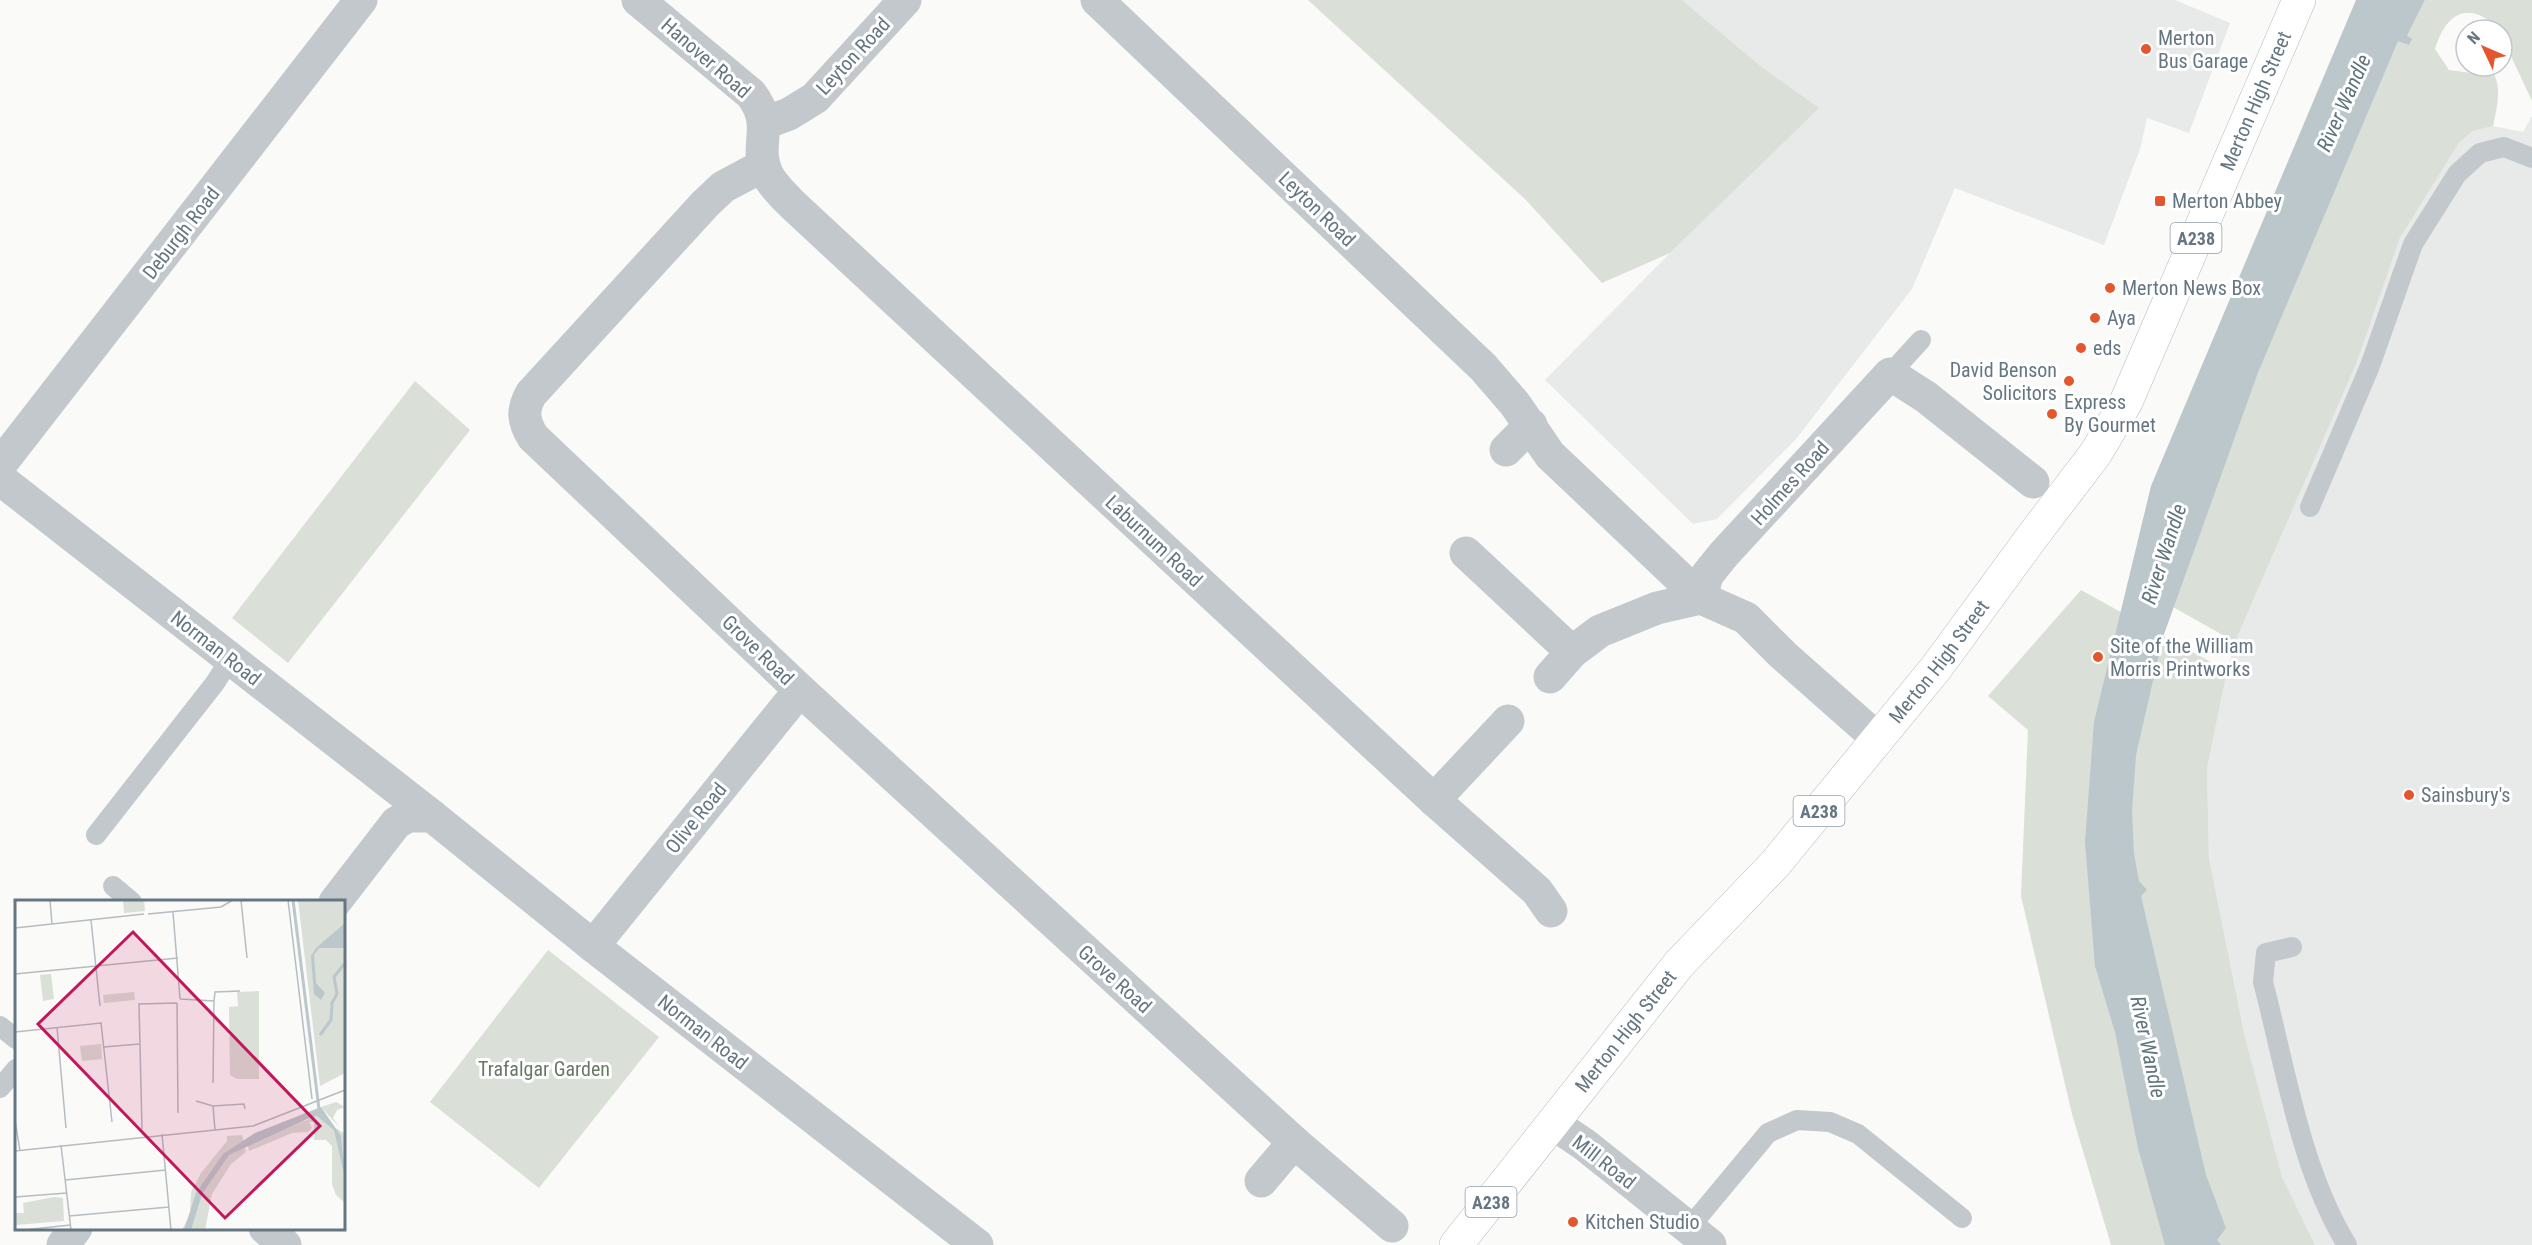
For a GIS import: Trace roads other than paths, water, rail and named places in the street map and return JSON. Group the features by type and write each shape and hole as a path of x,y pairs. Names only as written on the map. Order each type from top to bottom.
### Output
{"main road":[{"name":"Merton High Street","path":"1456,1245 1679,964 1775,864 1878,740 1968,626 2096,453 2117,421 2299,0"}],"street":[{"name":"Deburgh Road","path":"0,465 361,0"},
{"name":"Hanover Road","path":"638,0 751,94 761,107 765,123"},
{"name":"Leyton Road","path":"765,123 789,114 815,98 905,0"},
{"name":"Leyton Road","path":"1097,0 1483,368 1537,434 1550,455 1701,598"},
{"path":"764,165 762,141 765,123"},
{"name":"Grove Road","path":"764,165 723,187 705,204 531,394 525,405 524,417 533,437 800,690 1294,1142 1392,1226"},
{"name":"Laburnum Road","path":"764,165 779,191 794,206 1434,800 1537,891 1551,911"},
{"path":"1890,374 1926,398 2033,482"},
{"name":"Holmes Road","path":"1701,598 1707,575 1724,554 1890,374"},
{"path":"1506,450 1537,434"},
{"name":"Norman Road","path":"0,479 291,706 420,816 593,946 977,1245"},
{"path":"1466,553 1572,652"},
{"path":"1550,677 1572,652 1600,632 1657,608 1701,598 1746,618 1878,740"},
{"name":"Olive Road","path":"593,946 800,690"},
{"path":"1434,800 1508,721"},
{"path":"337,900 396,823 420,816"},
{"name":"Mill Road","path":"1554,1124 1585,1145 1700,1237"},
{"path":"1261,1181 1294,1142"},
{"path":"63,1245 74,1230"},
{"path":"267,1230 285,1245"}],"lane":[{"path":"2310,507 2370,366 2414,244 2457,174 2480,153 2504,147 2532,158"},
{"name":"Holmes Road","path":"1890,374 1921,340"},
{"path":"96,835 215,683 231,658"},
{"path":"113,886 130,900"},
{"path":"2292,947 2266,953 2263,982 2308,1161 2331,1219 2347,1245"},
{"path":"0,1026 15,1038"},
{"path":"0,1088 15,1070"},
{"path":"1700,1237 1768,1133 1797,1119 1830,1122 1858,1134 1962,1218"}],"water":[{"name":"River Wandle","path":"2356,0 2425,0 2407,36 2412,39 2409,45 2398,41 2258,373 2163,637 2136,755 2132,811 2134,854 2139,881 2147,890 2141,896 2206,1175 2226,1228 2217,1240 2221,1245 2165,1245 2138,1148 2115,1032 2095,966 2085,842 2094,722 2151,486"}],"place":[{"name":"Merton Bus Garage","path":"2146,49"},
{"name":"Merton Abbey","path":"2160,201"},
{"name":"Merton News Box","path":"2110,288"},
{"name":"Aya","path":"2095,318"},
{"name":"eds","path":"2081,348"},
{"name":"David Benson Solicitors","path":"2069,381"},
{"name":"Express By Gourmet","path":"2052,414"},
{"name":"Site of the William Morris Printworks","path":"2098,657"},
{"name":"Sainsbury's","path":"2409,795"},
{"name":"Kitchen Studio","path":"1573,1222"}],"park label":[{"name":"Trafalgar Garden","path":"544,1069"}]}
